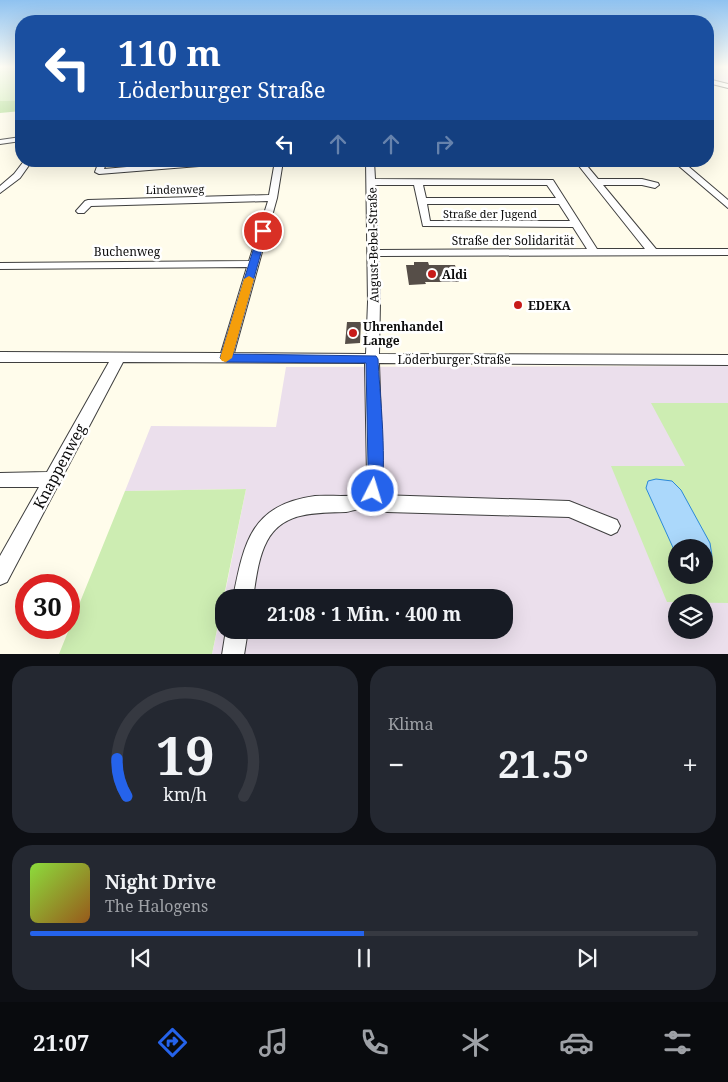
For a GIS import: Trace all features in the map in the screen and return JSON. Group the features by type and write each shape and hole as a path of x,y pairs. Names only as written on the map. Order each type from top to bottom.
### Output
{"street":[{"path":"0,142 15,140"},
{"path":"0,190 23,167"},
{"path":"101,167 99,172 162,167"},
{"path":"226,358 272,198 278,167"},
{"name":"August-Bebel-Straße","path":"368,498 373,491 375,477 371,167"},
{"path":"584,167 653,252"},
{"path":"684,167 728,206"},
{"path":"372,182 550,182 594,252"},
{"name":"Straße der Jugend","path":"418,182 426,224 577,224"},
{"path":"596,182 642,182 655,185"},
{"name":"Lindenweg","path":"80,211 88,203 272,198"},
{"name":"Straße der Jugend","path":"422,201 562,202"},
{"name":"Straße der Solidarität","path":"372,252 728,252"},
{"path":"716,252 728,264"},
{"name":"Buchenweg","path":"0,266 253,264"},
{"name":"Löderburger Straße","path":"0,357 728,360"},
{"name":"Knappenweg","path":"0,575 118,358"},
{"path":"0,480 52,480"},
{"path":"245,589 254,547 267,524 276,516 306,506 350,504 361,502 368,498 374,502 387,504 569,509 610,526"},
{"path":"233,654 236,639"}],"shaded area":[{"path":"728,366 728,654 212,654 215,639 513,639 513,589 226,589 246,489 125,491 151,426 276,427 286,367"}],"green space":[{"path":"0,98 15,98 15,100 0,101"},
{"path":"15,100 15,112 0,113 0,101"},
{"path":"651,403 728,403 728,603 713,603 713,594 668,594 667,602 611,466 685,466"},
{"path":"246,489 225,589 215,589 215,639 212,654 59,654 65,639 80,639 80,602 125,491"}],"water":[{"path":"656,479 672,481 681,490 708,539 669,539 646,488 648,481"}],"building":[{"name":"Aldi","path":"414,262 428,262 429,265 455,265 459,282 425,282 426,284 409,285 406,265 414,265"},
{"name":"Uhrenhandel Lange","path":"347,322 361,322 360,343 345,344"}],"slow traffic":[{"path":"226,358 249,279"}],"place":[{"name":"Aldi","path":"432,274"},
{"name":"EDEKA","path":"518,305"},
{"name":"Uhrenhandel Lange","path":"353,333"}],"route":[{"path":"263,231 226,358 372,359 375,466 373,491"}]}
